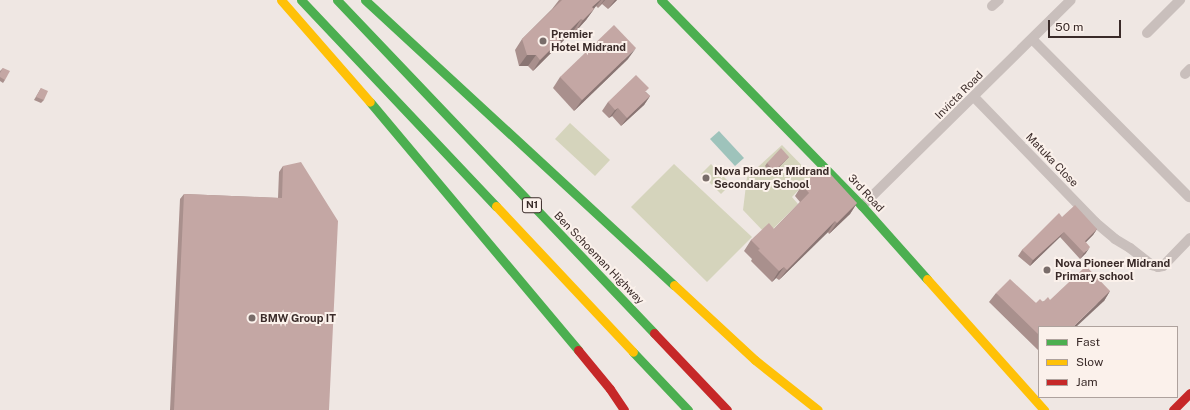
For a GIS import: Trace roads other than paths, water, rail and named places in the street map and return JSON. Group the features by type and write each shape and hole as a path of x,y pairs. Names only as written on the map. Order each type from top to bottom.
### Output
{"main road":[{"path":"281,0 394,130 516,275 610,389 624,410"},
{"name":"N1","path":"301,0 688,410"},
{"name":"Ben Schoeman Highway","path":"337,0 727,410"},
{"path":"365,0 756,360 783,384 818,410"},
{"name":"3rd Road","path":"661,0 862,206 1044,410"},
{"path":"1173,410 1190,393"}],"street":[{"name":"Invicta Road","path":"862,206 1071,0"},
{"path":"1147,33 1180,0"},
{"path":"1032,39 1189,197"},
{"name":"Matuka Close","path":"974,97 1095,222 1114,239 1130,248 1152,265 1158,267 1163,266 1190,238"}],"water":[{"path":"719,131 744,158 735,166 710,139"}],"place":[{"name":"Premier Hotel Midrand","path":"543,41"},
{"name":"Nova Pioneer Midrand Secondary School","path":"706,178"},
{"name":"Nova Pioneer Midrand Primary school","path":"1047,270"},
{"name":"BMW Group IT","path":"252,318"}]}
